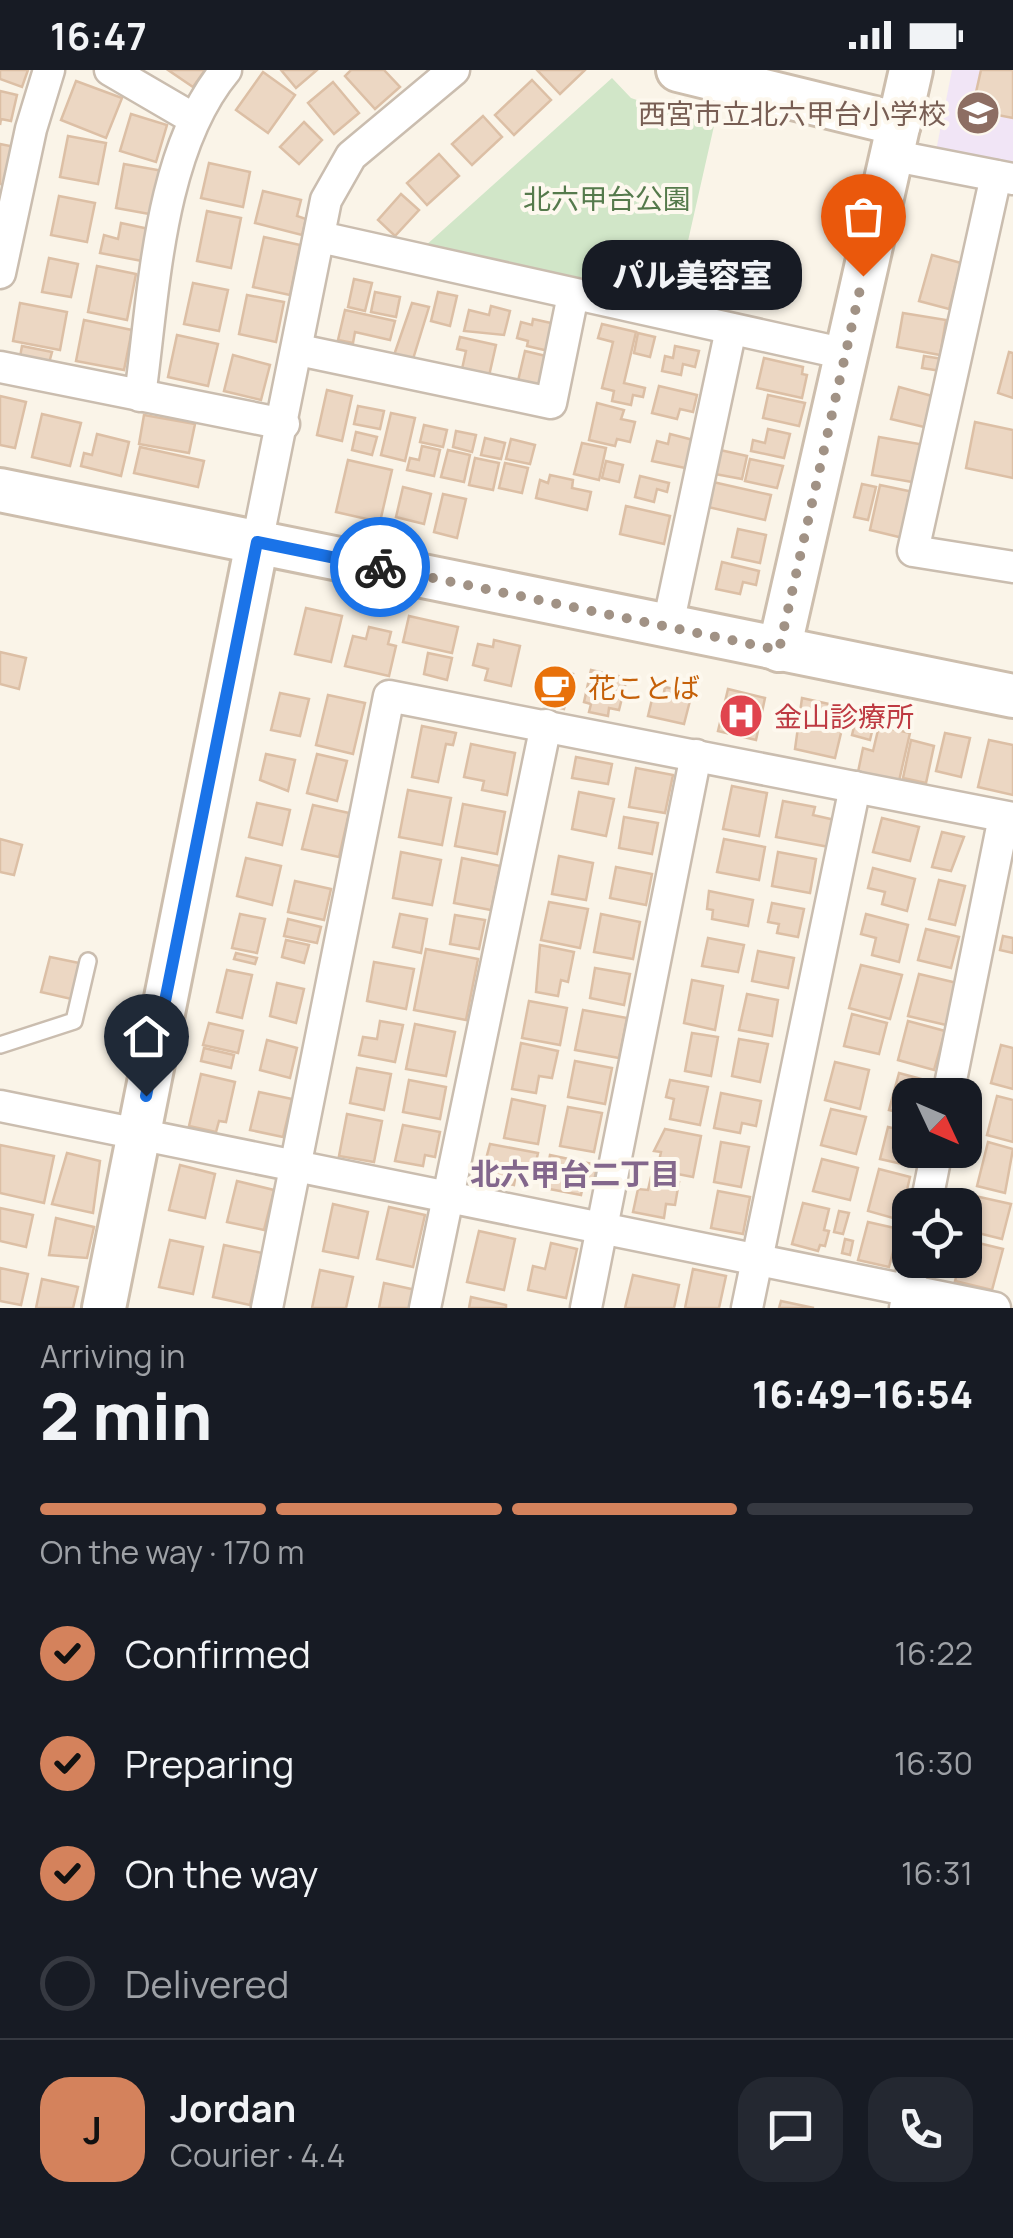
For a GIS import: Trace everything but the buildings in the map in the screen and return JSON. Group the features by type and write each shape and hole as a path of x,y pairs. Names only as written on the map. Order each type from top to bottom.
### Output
{"street":[{"path":"0,272 31,129 49,70"},
{"path":"110,70 194,118"},
{"path":"140,396 163,225 194,118 226,70"},
{"path":"104,1308 326,200 350,156 454,70"},
{"path":"678,70 789,82 895,140 1004,177 912,552 1013,566"},
{"path":"779,650 912,70"},
{"path":"320,237 846,354"},
{"path":"299,350 551,403 573,295"},
{"path":"668,625 731,329"},
{"path":"0,367 284,424"},
{"path":"0,490 1013,696"},
{"path":"267,1308 390,696 1008,818 952,1078"},
{"path":"426,1308 446,1195 546,726"},
{"path":"586,1308 696,755"},
{"path":"748,1308 856,787"},
{"path":"0,1106 295,1169 909,1286 995,1308"}],"lane":[{"path":"0,1045 74,1021 88,961"}],"shaded area":[{"name":"西宮市立北六甲台小学校","path":"952,70 1013,70 1013,170 935,156"}],"green space":[{"name":"北六甲台公園","path":"612,78 631,98 714,126 674,303 424,247"}],"way so far":[{"path":"380,567 779,650 863,276"}],"place":[{"name":"西宮市立北六甲台小学校","path":"978,113"},
{"name":"パル美容室","path":"863,276"},
{"name":"花ことば","path":"555,687"},
{"name":"金山診療所","path":"741,716"}],"district":[{"name":"北六甲台二丁目","path":"575,1173"}],"route":[{"path":"146,1096 257,542 380,567"}]}
